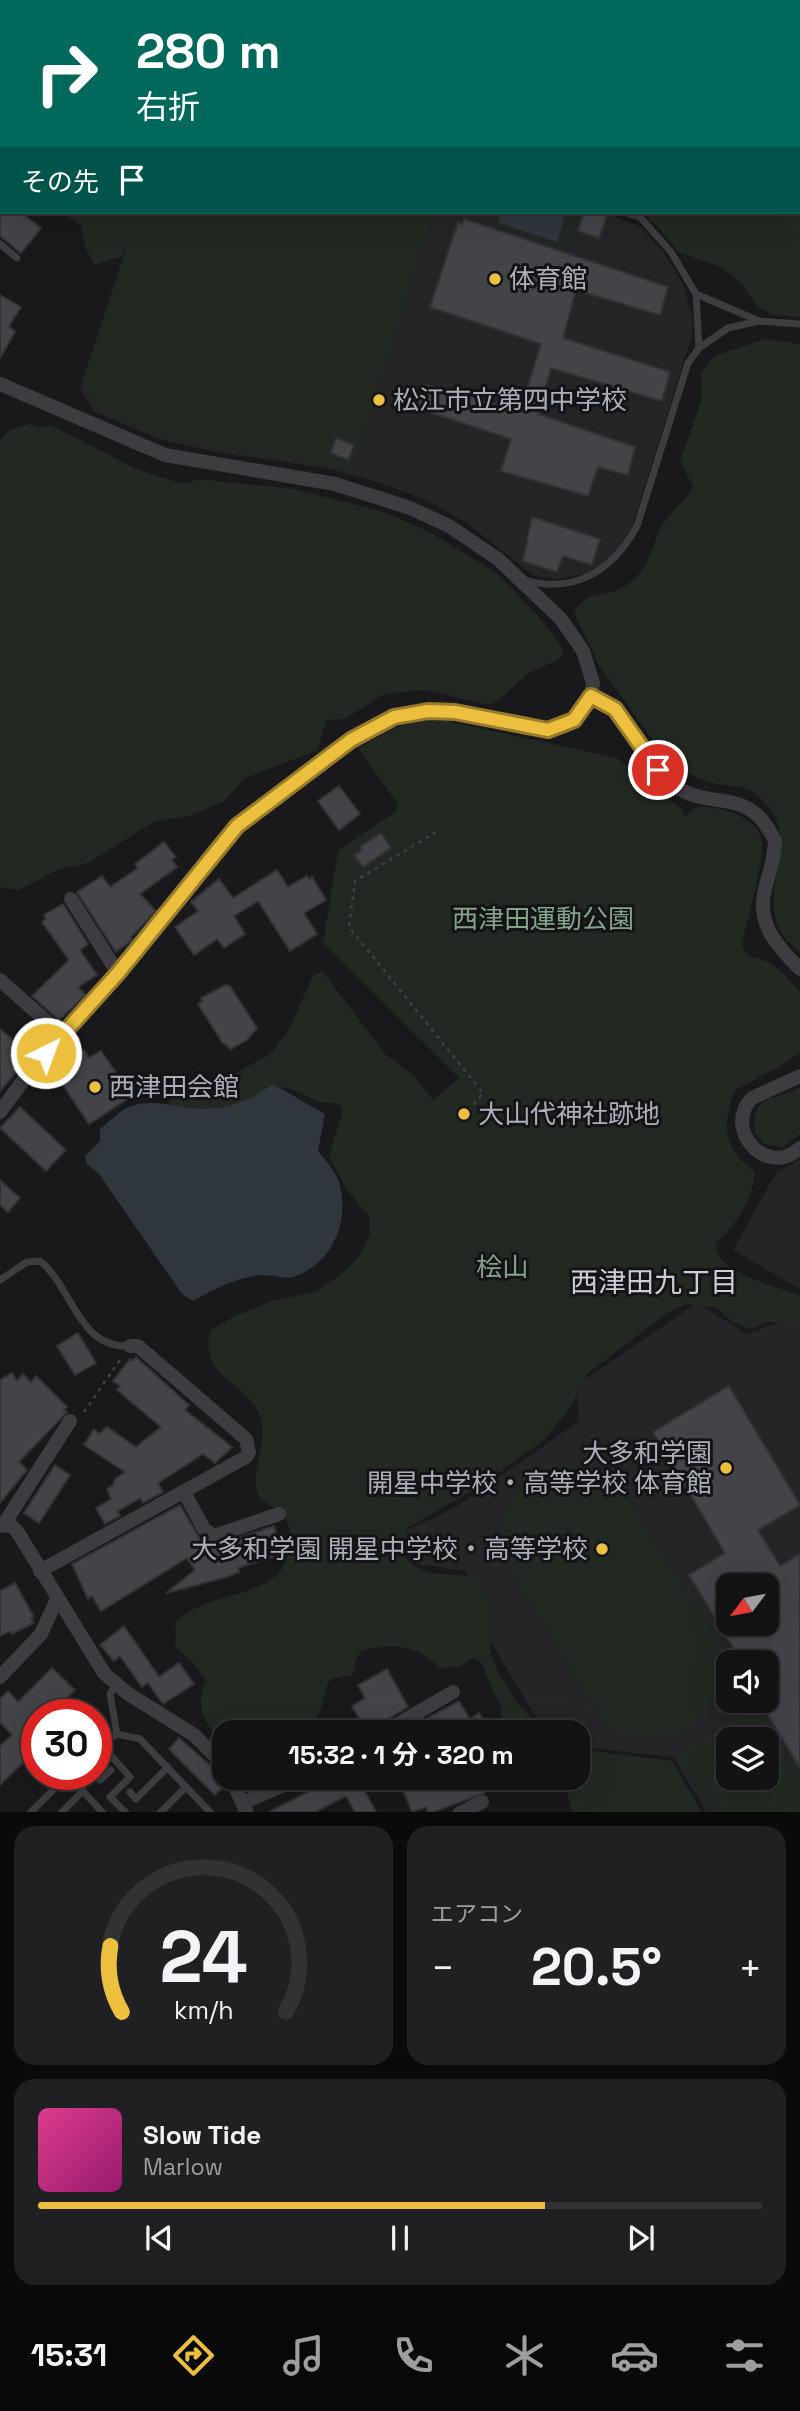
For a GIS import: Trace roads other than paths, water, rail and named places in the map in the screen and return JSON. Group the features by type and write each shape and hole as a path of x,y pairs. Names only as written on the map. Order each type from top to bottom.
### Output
{"street":[{"path":"0,384 165,454 335,484 410,508 478,545 519,578 574,636 590,668 591,696 574,720 548,730 455,712 428,711 394,717 370,729 237,826 118,973 62,1035 0,1112"},
{"path":"591,696 615,709 642,751 671,783 698,796 734,801 761,818 775,841 762,909 766,926 773,940 800,969"},
{"path":"71,899 118,973"},
{"path":"0,980 62,1035"},
{"path":"800,1076 752,1098 746,1104 742,1120 743,1130 751,1146 767,1158 787,1157 800,1148"},
{"path":"40,1571 246,1457 249,1445 246,1439 138,1346 130,1346"},
{"path":"70,1421 2,1525 17,1531 94,1661 116,1685 194,1735 212,1753"},
{"path":"184,1492 204,1529 214,1536 279,1514"},
{"path":"0,1677 41,1634 57,1599"},
{"path":"405,1720 453,1692"},
{"path":"237,1790 245,1808 277,1790"},
{"path":"460,1812 482,1802"}],"lane":[{"path":"630,214 640,217 671,252 696,294 699,348"},
{"path":"0,244 18,258"},
{"path":"696,294 759,320 800,324"},
{"path":"519,578 540,584 582,580 614,562 637,526 688,363 699,348 728,328 759,320"},
{"path":"0,1280 27,1262 40,1261 97,1340 117,1346 130,1346"},
{"path":"116,1685 110,1694 117,1734"},
{"path":"112,1737 117,1734 140,1739 211,1812"},
{"path":"112,1760 130,1777 110,1797 126,1812"},
{"path":"130,1792 136,1799 168,1768"},
{"path":"160,1812 186,1787"},
{"path":"31,1812 53,1790"},
{"path":"66,1811 83,1791 103,1812"}],"place":[{"name":"体育館","path":"495,279"},
{"name":"松江市立第四中学校","path":"379,400"},
{"name":"西津田会館","path":"95,1087"},
{"name":"大山代神社跡地","path":"464,1114"},
{"name":"大多和学園 開星中学校・高等学校 体育館","path":"726,1468"},
{"name":"大多和学園 開星中学校・高等学校","path":"602,1549"}],"district":[{"name":"西津田九丁目","path":"654,1282"}],"park label":[{"name":"西津田運動公園","path":"543,919"},
{"name":"桧山","path":"502,1267"}]}
